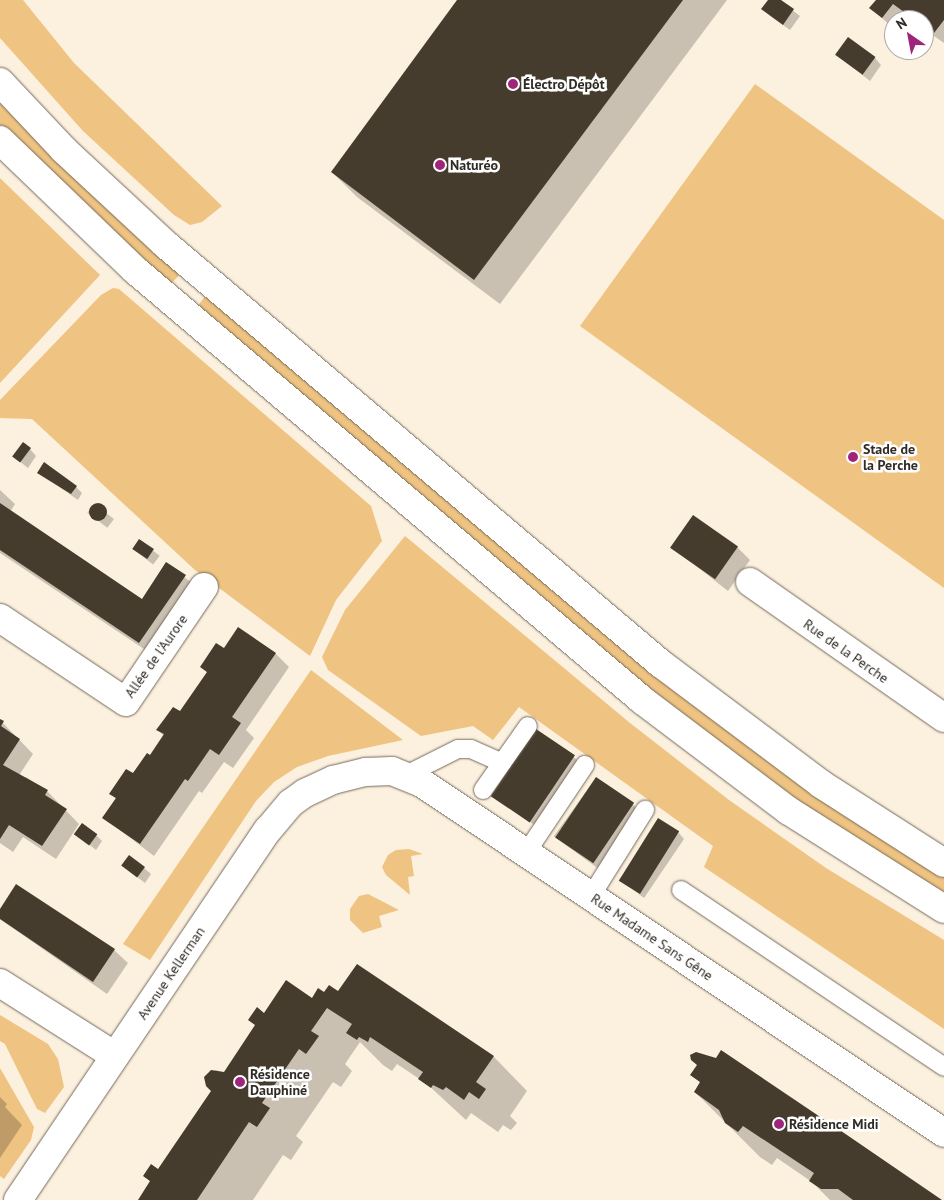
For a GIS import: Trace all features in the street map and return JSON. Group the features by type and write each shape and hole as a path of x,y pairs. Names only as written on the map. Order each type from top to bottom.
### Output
{"main road":[{"path":"0,82 64,150 165,244 660,663 821,784 944,863"},
{"path":"0,140 61,202 141,276 642,700 788,810 944,909"},
{"name":"Rue de la Perche","path":"750,582 944,718"},
{"name":"Allée de l'Aurore","path":"0,618 126,702 204,587"},
{"name":"Rue Madame Sans Gêne","path":"350,775 380,771 406,775 591,896 944,1133"},
{"name":"Avenue Kellerman","path":"18,1200 279,816 305,793 350,775"},
{"path":"0,983 115,1056"}],"lane":[{"path":"483,790 528,726"},
{"path":"406,775 458,749 471,749 502,763"},
{"path":"526,853 585,765"},
{"path":"591,896 645,810"},
{"path":"682,890 944,1067"}],"shaded area":[{"path":"0,0 23,0 74,63 222,206 202,222 190,225 174,215 83,131 0,38"},
{"name":"Stade de la Perche","path":"755,84 944,220 944,588 580,326"},
{"path":"0,98 181,273 163,292 0,136"},
{"path":"0,178 100,275 0,383"},
{"path":"113,288 119,289 371,506 382,541 336,600 310,656 195,570 32,419 0,418 0,400 101,295"},
{"path":"208,292 944,874 944,899 743,768 195,310"},
{"path":"405,536 630,723 729,800 826,868 944,940 944,1029 704,867 713,846 519,707 493,740 473,726 421,736 328,670 322,657 345,610"},
{"path":"311,670 403,740 328,756 297,767 274,782 256,801 150,960 123,944"},
{"path":"409,849 423,854 411,856 414,876 408,877 410,895 386,875 382,867 388,855 396,850"},
{"path":"368,894 399,910 379,916 382,927 363,933 350,920 350,909 359,896"},
{"path":"0,1015 48,1044 58,1059 64,1087 45,1113 37,1109 5,1044 0,1041"},
{"path":"0,1068 34,1127 31,1140 4,1179 0,1176"}],"building":[{"path":"457,0 683,0 474,280 331,172"},
{"path":"768,0 781,0 794,9 783,25 761,9"},
{"path":"876,0 944,0 944,20 934,33 934,10 901,10 893,4 888,10 884,10 882,18 869,8"},
{"path":"848,37 876,57 863,75 835,55"},
{"path":"23,442 31,448 20,462 12,456"},
{"path":"44,462 77,486 71,494 37,473"},
{"path":"0,503 142,599 166,562 186,575 139,643 0,550"},
{"path":"98,503 104,506 107,512 104,518 98,521 92,518 89,512 92,506"},
{"path":"693,515 738,547 715,579 670,548"},
{"path":"139,539 154,549 147,559 132,549"},
{"path":"238,627 276,653 232,717 241,723 219,755 210,749 188,781 185,779 140,844 102,818 116,798 109,794 126,769 133,773 147,753 150,755 164,734 156,730 173,707 180,711 207,672 200,667 216,643 224,648"},
{"path":"0,719 4,721 1,726 20,739 3,765 48,790 45,795 67,809 42,846 9,825 0,839"},
{"path":"536,729 575,755 530,822 491,796"},
{"path":"596,777 634,803 593,863 555,838"},
{"path":"658,818 679,831 640,894 619,881"},
{"path":"82,823 97,834 89,845 74,834"},
{"path":"129,855 145,867 137,877 121,865"},
{"path":"16,884 115,949 93,982 0,919 0,909"},
{"name":"Résidence Dauphiné","path":"357,964 494,1056 476,1082 486,1089 479,1099 469,1092 464,1100 446,1087 443,1090 433,1085 431,1088 418,1079 423,1072 370,1037 368,1042 359,1037 357,1040 346,1033 352,1024 327,1008 311,1031 319,1036 306,1054 299,1049 262,1103 270,1108 257,1127 249,1122 197,1200 138,1200 150,1181 143,1176 151,1164 158,1169 211,1091 206,1086 204,1077 211,1070 224,1072 255,1025 248,1020 257,1007 264,1013 286,980 312,998 318,988 324,992 329,985 338,991"},
{"name":"Résidence Midi","path":"721,1050 942,1200 853,1200 838,1189 821,1189 809,1181 814,1173 743,1126 738,1132 725,1123 719,1110 694,1092 700,1082 690,1075 697,1065 691,1060 690,1055 696,1052 716,1058"}],"place":[{"name":"Électro Dépôt","path":"513,84"},
{"name":"Naturéo","path":"440,165"},
{"name":"Stade de la Perche","path":"853,457"},
{"name":"Résidence Dauphiné","path":"240,1082"},
{"name":"Résidence Midi","path":"779,1124"}]}
